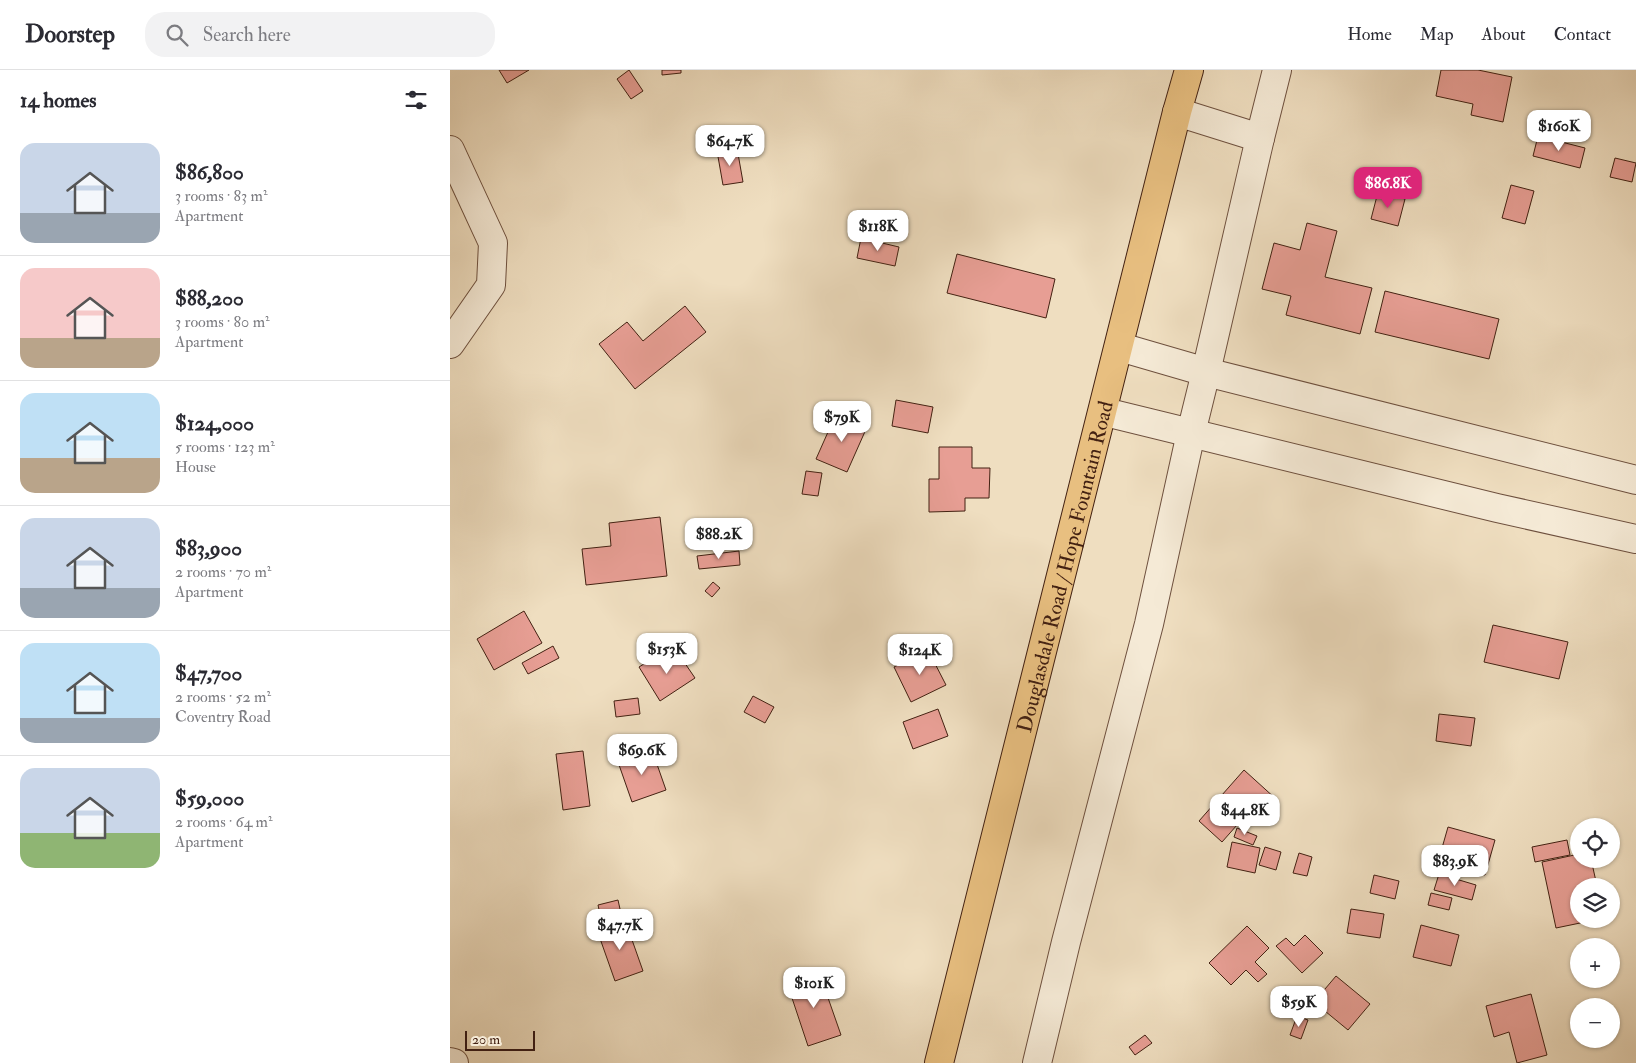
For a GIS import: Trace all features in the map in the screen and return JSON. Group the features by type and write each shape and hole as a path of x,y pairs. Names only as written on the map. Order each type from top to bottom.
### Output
{"main road":[{"name":"Douglasdale Road / Hope Fountain Road","path":"939,1063 1020,752 1188,70"}],"street":[{"path":"1037,1063 1149,624 1191,433 1277,70"},
{"path":"1177,112 1260,138"},
{"path":"450,150 494,243 492,285 450,344"},
{"path":"1120,347 1206,372 1636,480"},
{"path":"1105,412 1498,508 1636,539"},
{"path":"450,1062 454,1063"}],"building":[{"path":"499,70 529,70 507,83"},
{"path":"629,70 643,91 631,99 617,79"},
{"path":"662,70 681,70 681,73 662,75"},
{"path":"1441,70 1478,70 1512,77 1503,122 1471,115 1473,104 1436,96"},
{"path":"1538,136 1585,148 1580,168 1533,156"},
{"path":"737,148 743,182 723,185 717,151"},
{"path":"1615,158 1636,163 1632,182 1610,177"},
{"path":"1511,185 1534,191 1525,224 1502,218"},
{"path":"1378,192 1405,199 1398,226 1371,219"},
{"path":"1307,223 1337,231 1325,277 1372,288 1360,334 1286,315 1291,296 1262,289 1274,243 1300,250"},
{"path":"861,238 899,247 895,266 857,258"},
{"path":"957,254 1055,279 1046,318 947,293"},
{"path":"1385,291 1499,319 1489,359 1375,332"},
{"path":"685,306 706,332 635,389 599,344 627,322 643,341"},
{"path":"896,400 933,407 928,433 892,426"},
{"path":"836,414 867,427 847,472 816,459"},
{"path":"939,447 972,447 972,468 990,468 989,498 965,498 965,511 929,512 929,479 939,479"},
{"path":"806,471 822,473 818,496 802,494"},
{"path":"660,517 667,576 586,585 582,549 611,546 609,523"},
{"path":"739,551 740,565 699,569 697,556"},
{"path":"713,582 720,588 712,597 705,591"},
{"path":"524,611 542,643 494,670 477,639"},
{"path":"1493,625 1568,642 1559,679 1484,662"},
{"path":"553,646 559,658 528,674 522,663"},
{"path":"928,650 946,685 911,702 894,667"},
{"path":"663,652 668,660 678,653 695,678 660,701 639,667"},
{"path":"753,696 774,707 765,723 744,712"},
{"path":"638,698 640,714 616,717 614,701"},
{"path":"938,709 948,736 913,749 903,722"},
{"path":"1439,714 1475,718 1471,746 1436,741"},
{"path":"652,750 666,790 632,802 618,762"},
{"path":"583,751 590,806 563,810 556,754"},
{"path":"1244,770 1276,799 1254,824 1245,816 1222,842 1199,821"},
{"path":"1448,827 1495,840 1485,875 1438,862"},
{"path":"1237,828 1257,836 1253,845 1234,837"},
{"path":"1567,840 1570,855 1535,862 1532,847"},
{"path":"1232,842 1260,848 1255,873 1227,867"},
{"path":"1265,847 1281,852 1276,870 1259,865"},
{"path":"1299,853 1312,857 1307,876 1293,873"},
{"path":"1570,856 1570,868 1593,868 1595,878 1570,878 1570,925 1556,928 1542,862"},
{"path":"1439,874 1476,885 1472,900 1434,890"},
{"path":"1374,875 1399,881 1395,899 1370,893"},
{"path":"1431,893 1452,898 1449,910 1428,905"},
{"path":"618,900 622,918 602,923 598,905"},
{"path":"1351,909 1384,914 1380,938 1347,933"},
{"path":"625,920 643,971 615,981 597,930"},
{"path":"1421,925 1459,935 1451,966 1413,957"},
{"path":"1247,926 1269,948 1255,962 1267,974 1258,982 1246,970 1231,985 1209,963"},
{"path":"1305,935 1323,953 1302,973 1276,946 1286,938 1294,946"},
{"path":"819,972 841,1035 808,1046 787,983"},
{"path":"1336,976 1370,1004 1348,1030 1314,1002"},
{"path":"1295,994 1299,1007 1288,1011 1283,998"},
{"path":"1531,994 1547,1055 1517,1063 1509,1032 1494,1037 1486,1006"},
{"path":"1297,1016 1308,1020 1301,1039 1290,1035"},
{"path":"1145,1035 1152,1043 1135,1055 1129,1047"}]}
